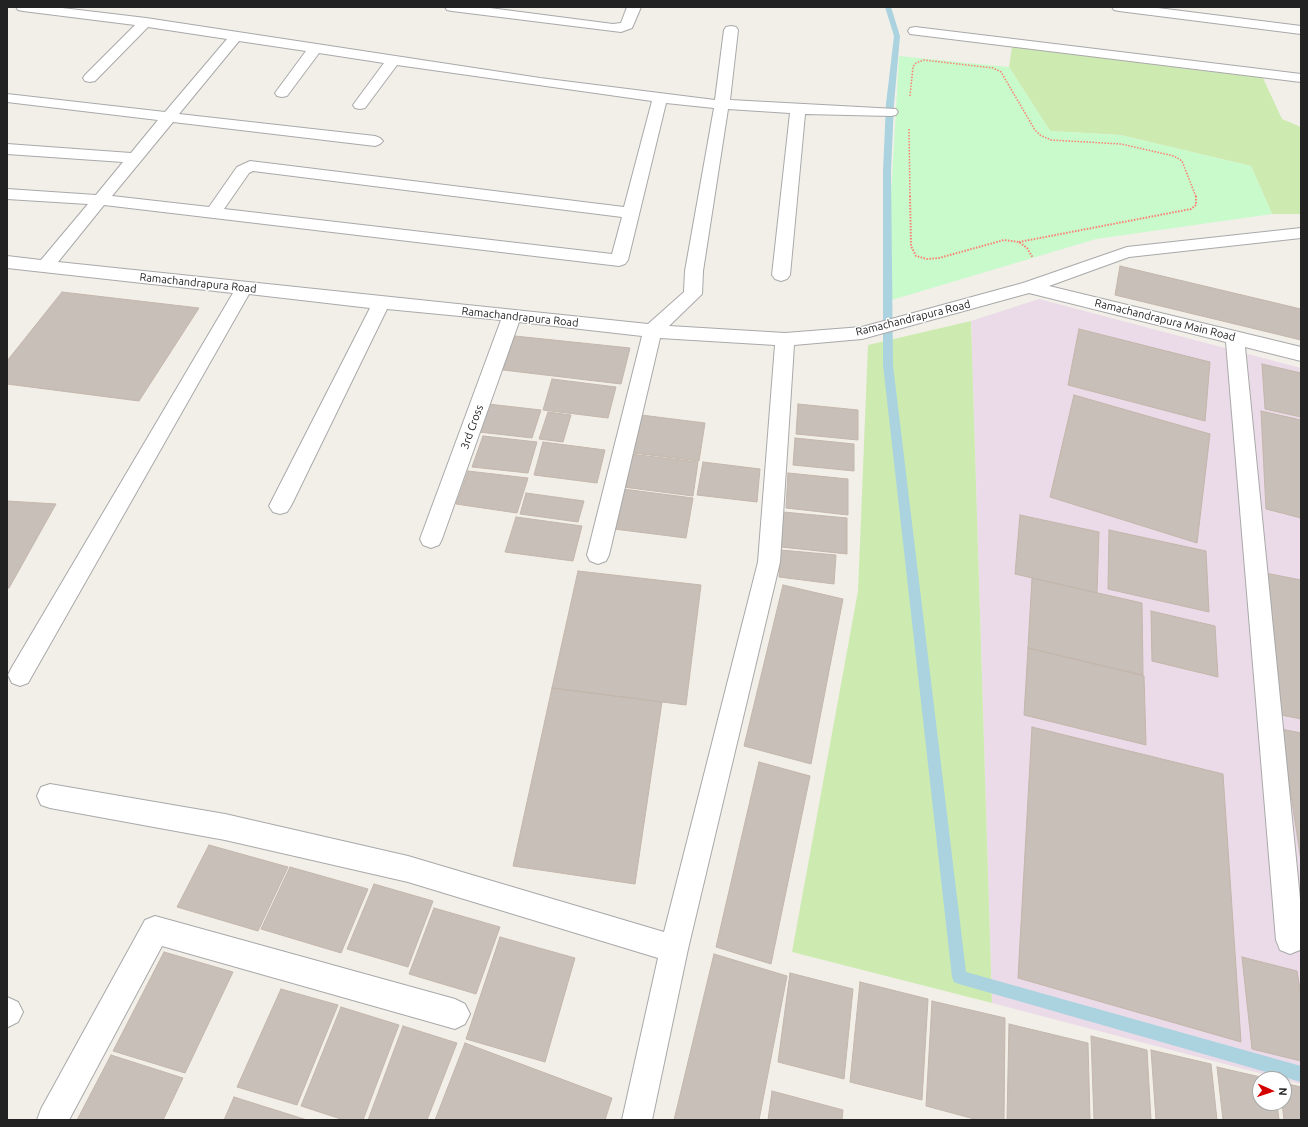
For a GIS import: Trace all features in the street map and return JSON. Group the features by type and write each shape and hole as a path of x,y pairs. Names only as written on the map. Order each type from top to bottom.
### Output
{"street":[{"path":"23,7 146,22 540,82 660,98 798,109 891,112"},
{"path":"452,7 535,13 621,28 627,25 630,21 634,7"},
{"path":"1119,7 1301,30"},
{"path":"90,78 146,22"},
{"path":"598,555 652,331 693,294 694,270 722,104 731,30"},
{"path":"915,31 1301,78"},
{"path":"45,266 102,200 168,117 236,36"},
{"path":"282,92 315,48"},
{"path":"360,105 393,60"},
{"path":"7,98 375,141"},
{"path":"7,194 102,200 619,260 660,98"},
{"path":"781,275 798,109"},
{"path":"7,149 136,158"},
{"path":"213,213 243,170 250,166 631,213"},
{"name":"Ramachandrapura Road","path":"7,262 652,331 785,338 862,333 1029,287 1127,252 1301,233"},
{"name":"Ramachandrapura Main Road","path":"1029,287 1301,354"},
{"path":"20,675 244,288"},
{"path":"280,506 381,303"},
{"name":"3rd Cross","path":"431,539 512,315"},
{"path":"1235,337 1290,940"},
{"path":"637,1120 674,949 769,562 785,338"},
{"path":"50,796 225,827 408,869 674,949"},
{"path":"52,1120 155,930 454,1014"}],"path":[{"path":"909,127 911,246 916,256 927,259 939,258 993,242 1004,240 1019,242 1191,209 1196,205 1197,199 1182,161 1174,156 1121,144 1051,140 1040,135 1035,130 1001,72 993,68 924,60 916,63 914,67 910,101"},
{"path":"1019,242 1027,248 1046,281"}],"shaded area":[{"path":"1039,299 1301,368 1301,1084 1292,1082 1292,1071 1252,1071 992,1003 971,321"}],"green space":[{"path":"1012,47 1263,78 1282,119 1301,127 1301,214 1272,214 1251,166 1120,135 1050,131 1009,67"},
{"path":"899,56 1009,67 1050,131 1120,135 1251,166 1272,214 1096,239 885,302"},
{"path":"971,321 992,1003 792,952 858,591 868,345"}],"building":[{"path":"1120,266 1301,309 1301,340 1115,295"},
{"path":"62,292 199,308 139,401 7,384 7,361"},
{"path":"1079,329 1210,362 1205,421 1068,385"},
{"path":"515,336 630,348 621,384 503,370"},
{"path":"1262,364 1301,373 1301,417 1265,409"},
{"path":"552,379 616,387 608,418 543,410"},
{"path":"1074,395 1210,434 1197,543 1050,497"},
{"path":"488,404 541,410 532,438 479,432"},
{"path":"798,404 858,410 858,440 796,434"},
{"path":"1261,411 1301,420 1301,518 1266,509"},
{"path":"548,412 571,415 563,442 539,439"},
{"path":"641,415 705,423 699,461 633,453"},
{"path":"483,436 537,442 528,473 472,467"},
{"path":"795,438 854,444 854,471 793,465"},
{"path":"543,442 605,450 597,483 534,475"},
{"path":"630,454 698,462 693,496 623,487"},
{"path":"703,462 760,469 757,502 697,495"},
{"path":"468,471 528,478 517,513 456,504"},
{"path":"788,473 848,479 848,515 786,508"},
{"path":"623,489 693,498 686,538 614,529"},
{"path":"526,493 584,501 578,522 520,514"},
{"path":"7,501 56,504 9,588 7,588"},
{"path":"783,512 847,518 847,554 781,547"},
{"path":"1020,515 1099,532 1097,593 1015,574"},
{"path":"516,517 582,526 573,561 505,552"},
{"path":"1109,530 1206,551 1209,612 1108,589"},
{"path":"781,550 836,555 834,584 779,577"},
{"path":"578,571 701,585 686,705 552,688"},
{"path":"1260,572 1301,580 1301,719 1281,715"},
{"path":"1032,578 1142,603 1143,675 1028,648"},
{"path":"783,585 843,599 811,764 744,746"},
{"path":"1151,611 1215,626 1218,677 1152,661"},
{"path":"1028,648 1144,676 1146,745 1024,715"},
{"path":"552,688 662,702 635,884 513,866"},
{"path":"1032,727 1223,774 1241,1042 1018,978"},
{"path":"1281,729 1301,733 1301,861"},
{"path":"759,762 810,776 771,964 716,947"},
{"path":"209,845 288,867 258,931 177,907"},
{"path":"290,867 368,889 341,953 261,929"},
{"path":"374,884 433,901 408,967 347,949"},
{"path":"434,908 500,927 476,994 409,974"},
{"path":"500,937 575,958 545,1062 466,1039"},
{"path":"164,952 233,972 185,1073 113,1051"},
{"path":"714,954 787,976 759,1120 674,1120"},
{"path":"1242,957 1297,971 1301,996 1301,1061 1252,1049"},
{"path":"790,973 853,989 844,1079 778,1062"},
{"path":"860,982 928,999 922,1100 850,1082"},
{"path":"281,989 338,1005 297,1105 237,1087"},
{"path":"932,1001 1005,1018 1004,1120 978,1120 926,1106"},
{"path":"341,1007 399,1025 363,1120 344,1120 301,1106"},
{"path":"1009,1024 1088,1043 1090,1120 1007,1120"},
{"path":"403,1026 457,1043 427,1120 368,1120"},
{"path":"1091,1036 1147,1050 1151,1120 1094,1120"},
{"path":"465,1043 612,1098 605,1120 435,1120"},
{"path":"1151,1050 1211,1064 1217,1120 1156,1120"},
{"path":"111,1055 183,1078 163,1120 77,1120"},
{"path":"1217,1067 1252,1075 1252,1111 1278,1111 1279,1120 1223,1120"},
{"path":"1292,1085 1301,1087 1301,1120 1284,1120 1283,1111 1292,1111"},
{"path":"772,1091 843,1110 842,1120 768,1120"},
{"path":"234,1097 307,1120 224,1120"}],"waterway":[{"path":"888,7 897,36 890,104 887,171 888,365 959,977 1301,1074"}]}
